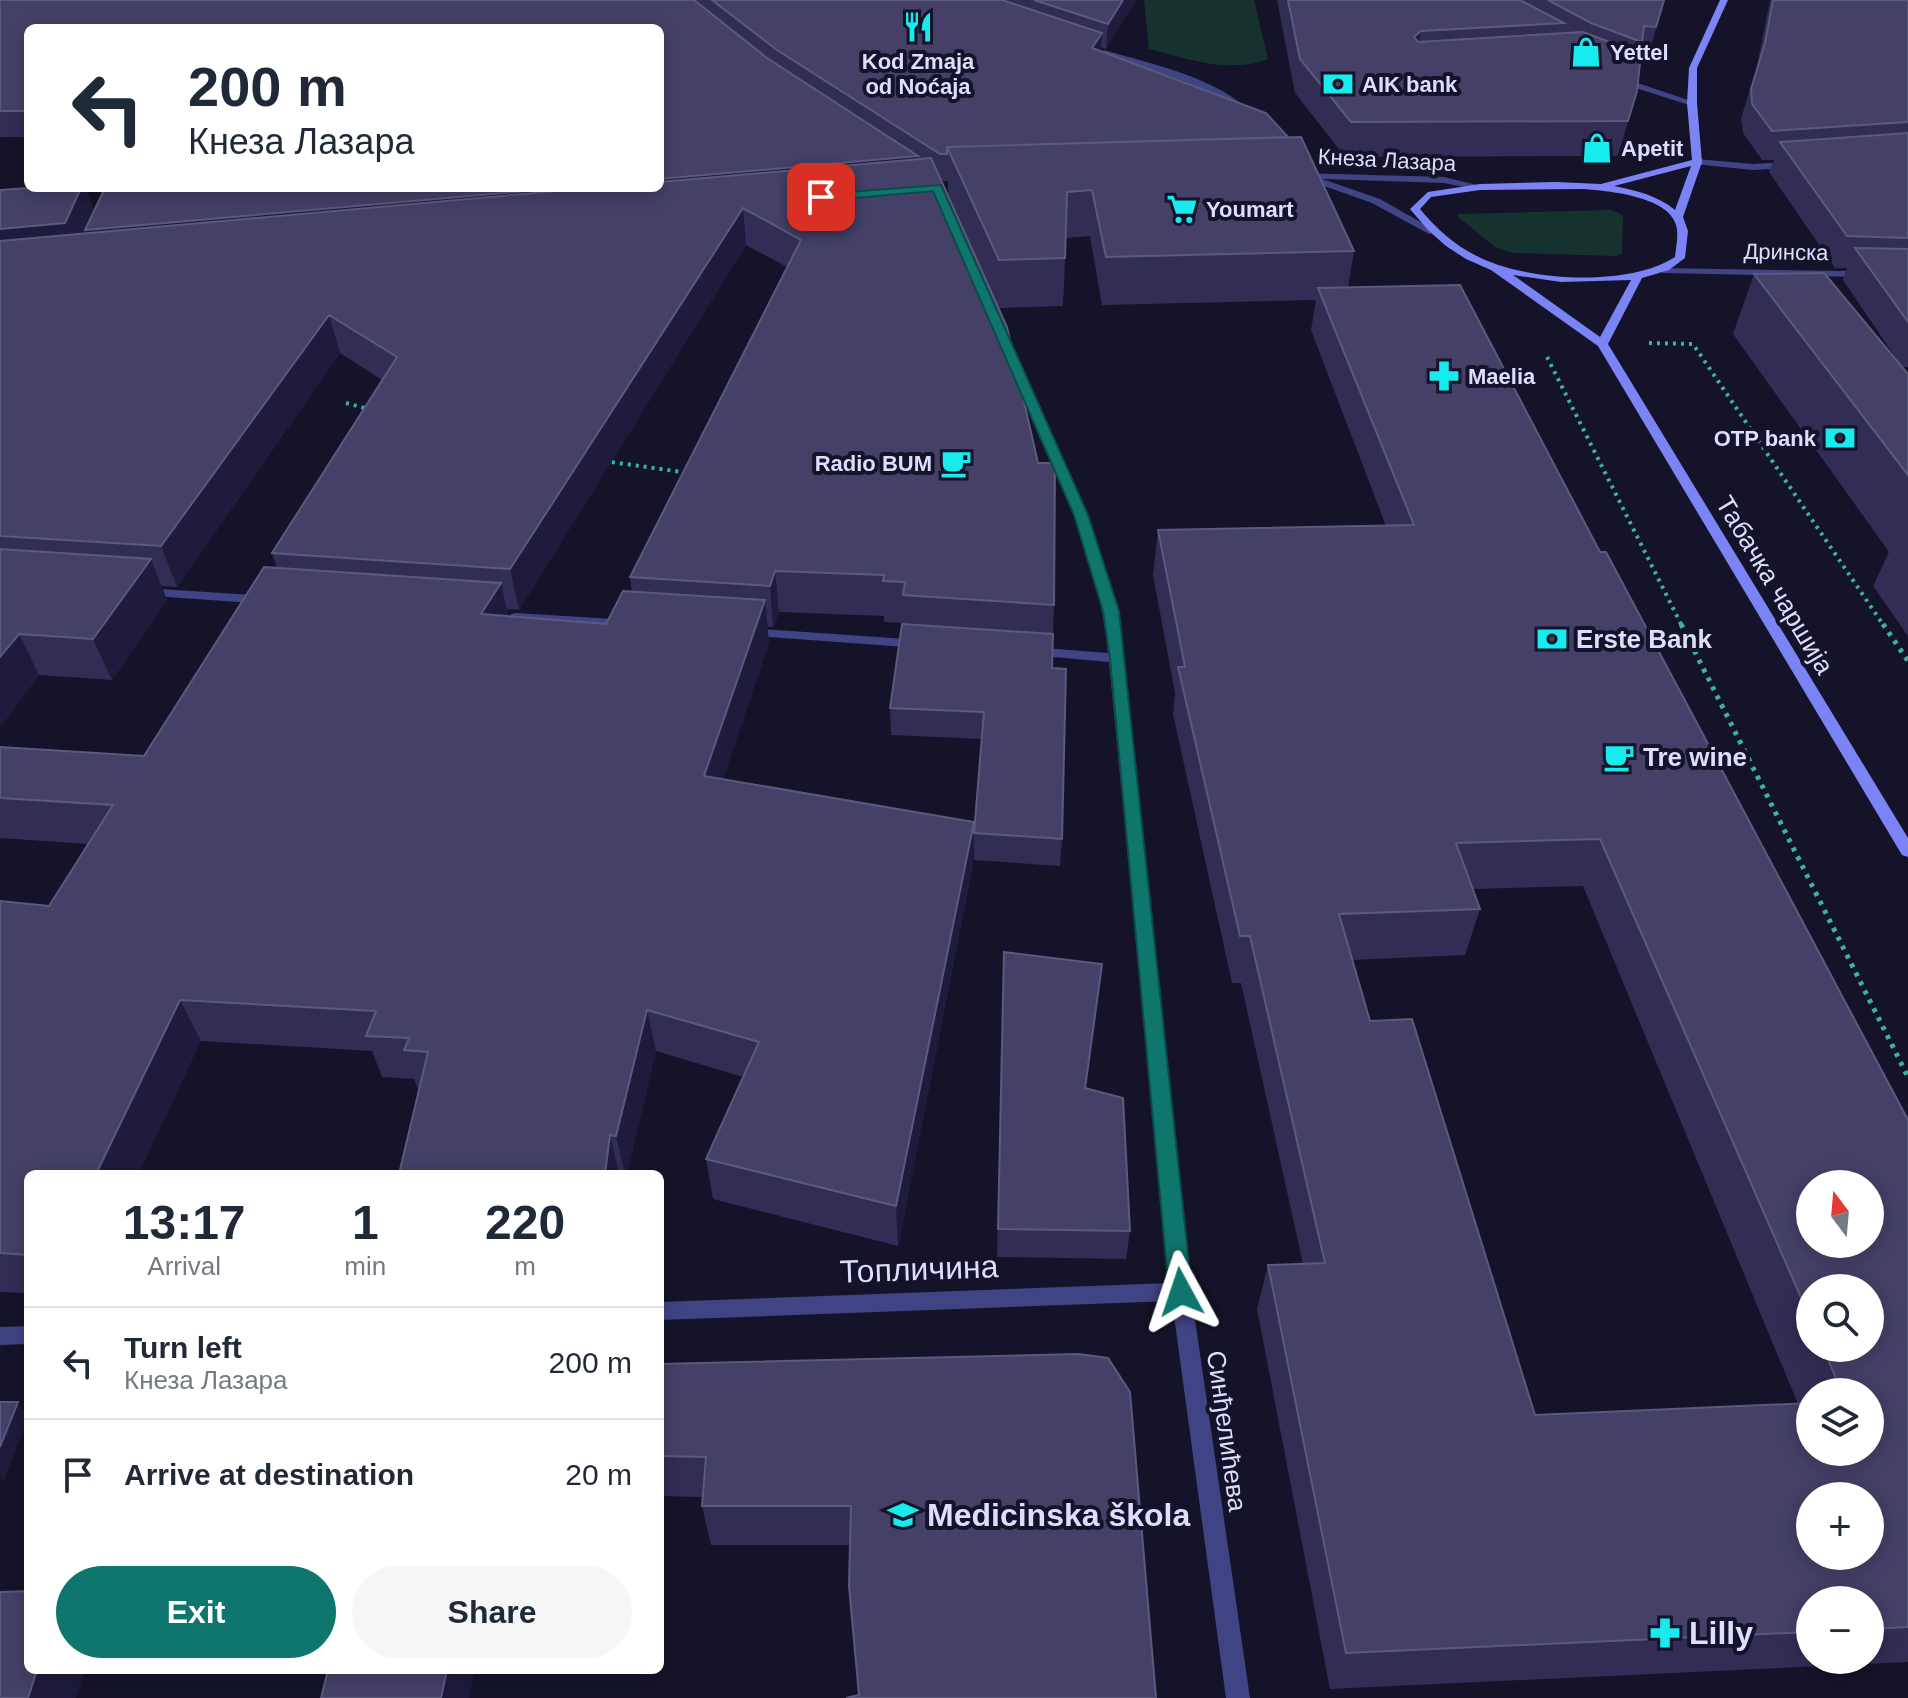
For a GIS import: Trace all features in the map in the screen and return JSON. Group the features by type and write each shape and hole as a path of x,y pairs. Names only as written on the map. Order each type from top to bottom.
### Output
{"main road":[{"path":"1678,217 1697,162 1692,103 1693,68 1724,0"},
{"path":"1592,187 1697,162"},
{"path":"1480,187 1592,187 1643,196 1678,217 1683,227 1680,258 1663,270 1638,276 1601,278 1523,274 1494,267 1458,250 1433,232 1415,209 1420,200 1428,195 1480,187"},
{"name":"Табачка чаршија","path":"1494,267 1602,344 1908,851"},
{"path":"1602,344 1638,276"}],"street":[{"path":"1092,49 1215,91 1234,101 1255,122"},
{"path":"1611,76 1692,103"},
{"path":"1697,162 1753,167 1805,164"},
{"path":"1292,164 1303,176 1376,201 1433,232"},
{"name":"Кнеза Лазара","path":"1287,177 1444,180 1480,187"},
{"name":"Дринска","path":"1663,270 1908,275"},
{"name":"Синђелићева","path":"1005,338 1081,515 1111,611 1181,1292 1238,1698"},
{"path":"127,591 284,601"},
{"path":"504,616 646,626"},
{"path":"724,631 929,645"},
{"path":"1007,650 1118,658"},
{"name":"Топличина","path":"664,1311 1181,1292"},
{"path":"0,1336 24,1335"}],"path":[{"path":"1602,344 1540,342 1908,1077"},
{"path":"1693,344 1908,661"},
{"path":"346,403 375,412"},
{"path":"600,460 694,473"}],"green space":[{"path":"1144,0 1254,0 1268,59 1223,65 1193,61 1149,49"},
{"path":"1611,210 1623,215 1622,254 1615,256 1513,253 1495,247 1458,217 1458,214"}],"building":[{"path":"0,0 694,0 767,58 918,156 664,179 664,24 24,24 24,111 0,111"},
{"path":"712,0 1002,0 1102,33 1092,48 1266,113 1288,137 947,147 947,154 940,154 777,50"},
{"path":"1034,0 1123,0 1108,24"},
{"path":"1288,0 1520,0 1564,23 1421,31 1414,37 1418,42 1583,32 1641,54 1637,91 1628,121 1351,122 1300,59"},
{"path":"1548,0 1664,0 1656,27 1644,26 1642,42 1591,23"},
{"path":"1773,0 1908,0 1908,122 1772,131 1752,104 1751,89 1765,43"},
{"path":"1908,133 1908,238 1847,236 1780,142"},
{"path":"1301,137 1354,251 1106,257 1092,190 1067,192 1065,258 999,260 947,147"},
{"path":"931,158 1007,327 1038,463 1055,463 1054,605 903,595 905,582 883,581 884,575 775,571 770,586 630,577 801,240 743,208 510,569 272,553 397,357 329,315 161,546 0,536 0,241 545,192 664,192 664,182"},
{"path":"0,190 79,192 65,223 0,229"},
{"path":"103,192 516,192 85,230"},
{"path":"1855,248 1908,249 1908,322"},
{"path":"1824,273 1908,374 1908,475 1754,274"},
{"path":"1460,285 1600,552 1606,552 1908,1120 1908,1627 1884,1628 1884,1586 1796,1586 1796,1633 1346,1653 1268,1265 1325,1263 1250,936 1240,936 1178,667 1185,667 1158,530 1414,525 1318,288","holes":["1600,839 1796,1286 1796,1274 1884,1274 1884,1362 1829,1362 1836,1378 1884,1378 1884,1466 1796,1466 1796,1404 1535,1415 1412,1019 1370,1021 1339,914 1480,909 1456,843"]},
{"path":"0,549 151,559 93,639 19,634 0,657"},
{"path":"264,567 501,583 481,614 606,624 623,591 765,600 704,776 974,822 896,1206 706,1159 759,1042 647,1010 616,1136 610,1135 606,1170 400,1170 428,1052 404,1050 409,1038 366,1036 376,1011 180,1000 98,1170 24,1170 24,1255 0,1253 0,901 49,906 113,805 0,798 0,747 144,756"},
{"path":"902,624 1053,634 1052,668 1066,669 1062,839 974,833 984,712 890,708"},
{"path":"1004,952 1102,964 1085,1088 1123,1098 1130,1231 998,1229"},
{"name":"Medicinska škola","path":"1078,1354 1108,1358 1130,1392 1156,1698 846,1698 859,1695 849,1586 851,1506 702,1506 706,1457 664,1456 664,1364"},
{"path":"0,1402 18,1402 0,1447"},
{"path":"24,1591 24,1674 36,1674 28,1698 0,1698 0,1592"},
{"path":"327,1674 446,1674 441,1698 321,1698"}],"place":[{"name":"Kod Zmaja od Noćaja","path":"918,27"},
{"name":"Yettel","path":"1586,52"},
{"name":"AIK bank","path":"1338,84"},
{"name":"Apetit","path":"1597,148"},
{"name":"Youmart","path":"1182,209"},
{"name":"Maelia","path":"1444,376"},
{"name":"OTP bank","path":"1840,438"},
{"name":"Radio BUM","path":"956,463"},
{"name":"Erste Bank","path":"1552,639"},
{"name":"Tre wine","path":"1619,757"},
{"name":"Medicinska škola","path":"903,1515"},
{"name":"Lilly","path":"1665,1633"}],"route":[{"path":"821,197 937,187 1081,515 1111,611 1118,658 1181,1292"}]}
